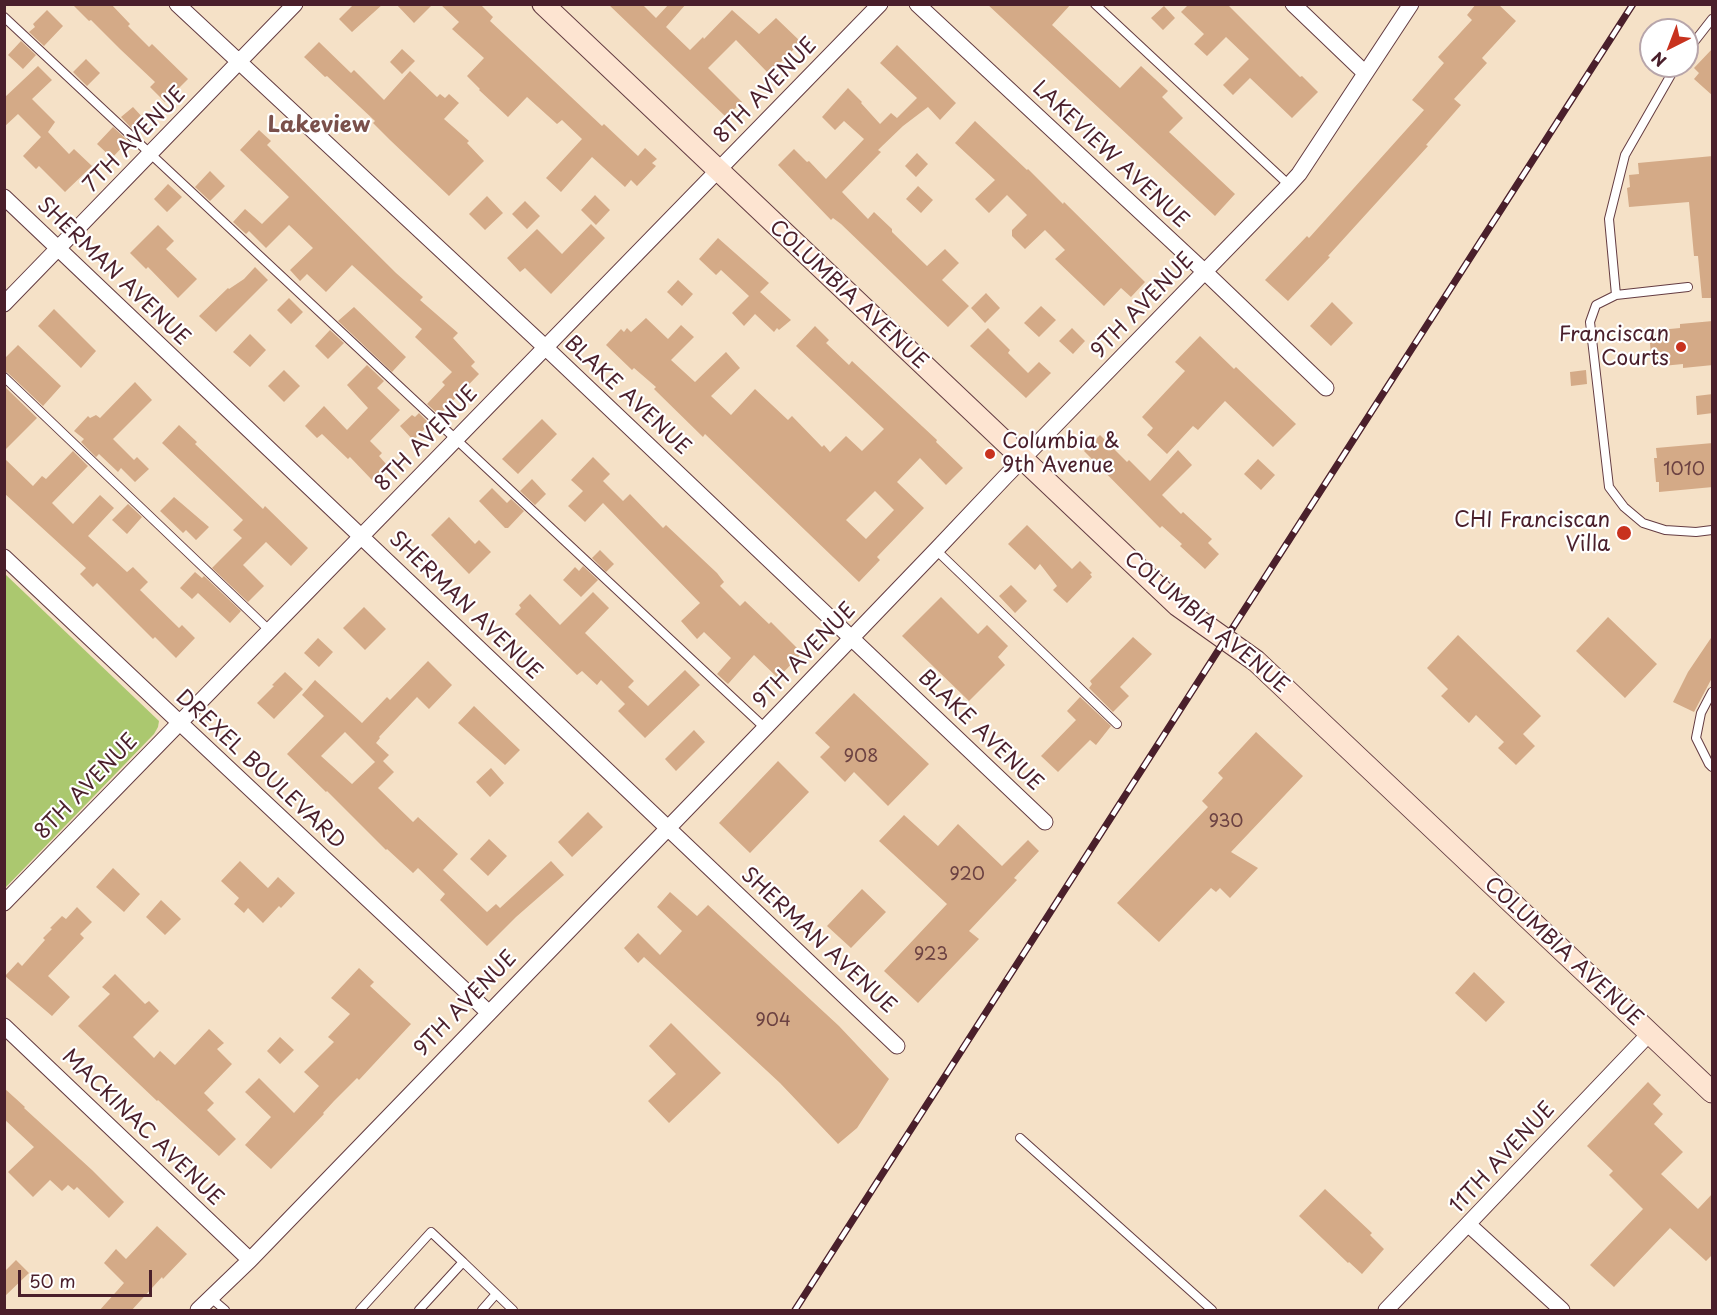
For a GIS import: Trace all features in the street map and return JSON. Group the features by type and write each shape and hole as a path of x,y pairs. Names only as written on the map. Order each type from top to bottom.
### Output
{"street":[{"name":"BLAKE AVENUE","path":"177,4 545,347 1045,822"},
{"name":"7TH AVENUE","path":"4,304 295,4"},
{"name":"COLUMBIA AVENUE","path":"543,4 1177,604 1256,661 1713,1092"},
{"name":"8TH AVENUE","path":"4,903 880,4"},
{"name":"LAKEVIEW AVENUE","path":"917,4 1326,388"},
{"path":"1293,4 1365,73"},
{"name":"9TH AVENUE","path":"198,1311 1289,185 1299,174 1411,4"},
{"name":"SHERMAN AVENUE","path":"4,198 897,1046"},
{"name":"DREXEL BOULEVARD","path":"4,557 488,1012"},
{"name":"MACKINAC AVENUE","path":"4,1026 249,1260"},
{"name":"11TH AVENUE","path":"1386,1311 1649,1034"},
{"path":"1469,1225 1562,1311"}],"lane":[{"path":"1095,4 1289,185"},
{"path":"4,17 765,728"},
{"path":"1699,36 1713,19"},
{"path":"1616,295 1609,219 1625,155 1669,78"},
{"path":"1688,287 1616,295 1596,305 1590,322 1610,488 1624,507 1643,524 1665,530 1696,532 1713,530"},
{"path":"4,377 269,630"},
{"path":"936,550 1117,724"},
{"path":"1713,692 1701,713 1696,738 1709,764 1713,767"},
{"path":"1020,1138 1212,1311"},
{"path":"360,1311 431,1233 513,1311"},
{"path":"419,1311 463,1262"},
{"path":"482,1311 496,1294"},
{"path":"211,1298 225,1311"}],"green space":[{"path":"5,574 159,721 154,734 5,888"}],"building":[{"path":"72,4 111,4 130,24 128,26 149,47 152,44 188,79 165,102 150,87 155,82"},
{"path":"354,4 383,4 352,32 339,19"},
{"path":"396,4 433,4 414,23"},
{"path":"440,4 480,4 493,17 490,21 602,126 604,124 638,156 645,148 657,159 652,163 656,166 637,186 631,180 625,187 592,157 561,192 546,178 582,139 562,120 557,124 527,97 508,117 479,90 467,76 484,58 452,29 459,22"},
{"path":"608,4 642,4 656,18 669,4 686,4 666,27 690,50 732,10 759,34 776,18 801,42 769,74 736,40 708,68 742,102 726,117"},
{"path":"987,4 1071,4 1052,25 1120,88 1141,66 1168,91 1162,97 1183,118 1169,132 1235,194 1215,216"},
{"path":"1189,4 1227,4 1318,92 1292,118 1250,78 1233,95 1223,85 1249,59 1226,37 1207,56 1194,44 1204,34 1181,12"},
{"path":"1476,4 1498,4 1516,21 1482,58 1487,63 1454,99 1461,105 1426,145 1428,146 1288,301 1265,280 1307,236 1309,238 1424,110 1412,100 1444,63 1438,57 1472,20 1467,15"},
{"path":"1164,6 1175,18 1163,30 1151,18"},
{"path":"47,10 63,26 44,46 29,32 35,27 33,24"},
{"path":"21,41 36,55 23,69 8,55"},
{"path":"319,42 351,73 354,70 384,100 410,71 437,97 440,94 445,98 449,94 459,103 444,119 469,141 467,143 484,161 449,196 373,123 375,121 304,57"},
{"path":"897,45 956,103 940,120 928,107 903,126 878,150 881,152 842,192 868,219 874,212 927,266 945,249 959,263 942,280 969,306 948,327 841,224 833,218 831,220 778,165 794,149 826,179 864,139 844,121 835,130 822,117 848,88 880,124 891,113 897,118 917,98 880,63"},
{"path":"1713,48 1713,96 1694,79 1699,78 1699,63"},
{"path":"402,49 415,61 402,74 390,62"},
{"path":"86,59 100,73 87,86 73,72"},
{"path":"38,66 52,80 32,99 55,122 48,132 69,154 74,149 92,166 65,192 39,166 36,169 23,156 41,137 18,114 4,127 4,98"},
{"path":"133,107 145,120 134,131 121,117"},
{"path":"975,121 1063,204 1064,202 1145,282 1131,297 1121,288 1104,306 1055,259 1065,250 1045,230 1025,249 1012,236 1012,230 1027,215 1007,195 989,213 975,199 995,180 955,143"},
{"path":"113,127 126,139 126,143 112,158 97,144"},
{"path":"259,130 271,141 267,145 423,297 420,300 458,333 453,338 475,362 471,366 479,374 439,415 427,404 445,385 442,382 452,372 415,337 422,329 352,265 326,292 307,274 300,281 290,270 313,248 289,225 266,248 249,231 246,234 233,222 245,209 262,224 289,197 240,150"},
{"path":"917,153 928,164 916,177 905,166"},
{"path":"1713,156 1713,298 1702,298 1698,256 1694,256 1689,202 1629,207 1627,188 1630,187 1629,175 1639,174 1638,163"},
{"path":"210,171 225,186 210,201 195,187"},
{"path":"168,184 182,197 167,212 154,199"},
{"path":"918,186 933,200 921,213 906,199"},
{"path":"595,195 610,210 596,225 581,210"},
{"path":"487,196 503,213 485,230 469,214"},
{"path":"525,201 540,216 527,229 512,214"},
{"path":"591,224 605,238 551,294 525,268 520,272 507,258 537,229 562,254"},
{"path":"158,225 174,241 166,249 197,279 178,298 148,267 146,269 130,253"},
{"path":"718,238 769,283 760,292 791,320 779,330 777,328 774,332 755,314 744,326 732,313 749,296 721,270 716,275 699,259"},
{"path":"255,267 268,280 216,332 199,316 228,288 244,279"},
{"path":"678,280 693,294 682,306 667,292"},
{"path":"986,293 1000,308 985,323 971,308"},
{"path":"289,298 303,312 291,324 277,310"},
{"path":"1332,302 1353,323 1331,346 1310,326"},
{"path":"1041,306 1056,320 1039,337 1024,323"},
{"path":"354,307 406,357 392,372 338,321"},
{"path":"54,309 96,351 81,368 38,326"},
{"path":"646,318 668,339 681,325 694,337 671,360 695,382 726,352 740,368 711,396 731,415 755,389 788,420 792,416 822,447 824,445 830,452 846,436 862,451 884,429 796,346 815,326 829,340 826,343 849,365 852,361 937,440 936,442 963,468 946,485 920,458 897,482 924,508 877,557 880,560 859,582 705,434 703,437 654,389 656,387 634,368 632,370 606,345 621,329 624,332 627,328 631,332","holes":["875,491 894,510 866,539 846,520"]},
{"name":"Franciscan Courts","path":"1713,321 1713,365 1683,368 1683,364 1652,367 1649,331 1680,328 1680,324"},
{"path":"988,328 1010,350 1008,353 1028,373 1039,362 1051,373 1026,398 970,346"},
{"path":"1072,328 1085,341 1073,354 1059,341"},
{"path":"330,330 344,343 328,359 315,346"},
{"path":"250,334 266,350 250,367 233,352"},
{"path":"1200,336 1296,424 1273,447 1225,401 1198,430 1193,426 1167,454 1147,435 1153,428 1142,417 1185,371 1175,362"},
{"path":"18,345 61,386 43,406 4,371 4,359"},
{"path":"367,365 384,381 377,388 400,410 370,441 382,453 379,456 387,465 372,480 350,457 348,459 322,434 317,438 305,426 324,406 347,430 368,408 347,385"},
{"path":"284,370 300,386 284,402 268,386"},
{"path":"1586,370 1587,384 1571,386 1570,372"},
{"path":"135,382 152,400 113,439 134,460 137,457 149,469 135,482 121,468 118,472 99,454 96,457 81,442 84,439 74,431 88,416 90,418 96,415 100,418"},
{"path":"4,386 37,418 4,451"},
{"path":"1713,394 1713,413 1697,415 1696,396"},
{"path":"419,413 430,424 413,440 400,426 412,415 415,417"},
{"path":"542,419 557,434 518,474 502,459"},
{"path":"179,425 197,442 195,444 263,509 265,506 308,548 291,566 266,542 243,565 264,586 248,602 212,568 242,538 233,530 243,520 162,443"},
{"path":"1100,435 1150,481 1178,450 1192,465 1162,495 1212,539 1208,543 1219,554 1205,569 1180,546 1182,544 1162,526 1160,528 1084,451"},
{"path":"1713,443 1713,487 1659,492 1654,458 1657,458 1656,448"},
{"path":"73,451 88,466 52,503 73,524 100,495 114,508 88,536 127,572 133,567 148,582 140,590 179,628 182,625 195,638 176,658 155,637 153,639 97,583 93,587 80,574 86,568 4,493 4,458 33,486 42,476 46,479"},
{"path":"593,457 610,474 603,481 623,501 630,494 663,528 666,525 717,573 724,582 720,586 740,606 745,601 769,624 771,622 802,653 778,678 754,655 728,684 717,674 731,658 704,632 697,639 681,621 700,603 603,503 585,522 568,506 583,491 571,480"},
{"path":"1258,459 1275,475 1261,490 1244,474"},
{"path":"532,479 546,494 535,505 520,491"},
{"path":"492,488 507,503 511,499 524,511 508,528 505,528 479,501"},
{"path":"174,497 209,527 196,540 186,530 183,533 160,511"},
{"path":"128,504 142,517 127,534 112,520"},
{"path":"449,517 475,544 479,540 491,552 469,574 431,535"},
{"path":"1027,525 1072,569 1080,561 1092,573 1090,574 1092,577 1067,603 1053,590 1057,586 1040,564 1035,570 1008,544"},
{"path":"600,550 614,564 606,572 592,558"},
{"path":"583,566 598,580 581,597 563,580 575,567 579,571"},
{"path":"195,572 202,578 204,576 241,611 230,623 198,593 192,599 180,588"},
{"path":"1011,585 1027,601 1015,613 999,596"},
{"path":"593,592 609,608 585,633 634,681 628,687 648,706 685,670 700,685 645,738 618,711 625,704 601,680 597,685 582,671 577,675 515,614 521,608 519,605 530,594 560,625"},
{"path":"941,597 978,634 987,625 1008,646 998,657 1005,665 969,701 902,636"},
{"path":"364,607 386,629 365,650 343,628"},
{"path":"1608,617 1657,664 1625,698 1576,651"},
{"path":"1458,635 1541,716 1523,734 1535,746 1516,765 1498,748 1504,742 1476,715 1469,723 1441,696 1448,689 1427,668"},
{"path":"1713,635 1713,676 1694,712 1673,702 1688,672"},
{"path":"1133,637 1152,654 1120,687 1129,696 1113,712 1089,688 1092,684 1090,681"},
{"path":"318,638 333,652 319,667 304,653"},
{"path":"428,661 452,685 429,709 417,697 376,743 389,755 383,761 394,772 378,788 413,822 418,817 458,854 443,870 487,912 496,904 500,908 551,861 564,875 487,946 440,900 445,894 418,868 413,873 386,850 287,754 324,716 302,695 315,680 362,723 387,697 390,700","holes":["345,732 375,762 352,784 321,756"]},
{"path":"285,672 303,689 274,719 257,703"},
{"path":"854,693 929,764 888,806 854,772 845,782 820,757 830,747 815,733"},
{"path":"1080,697 1111,726 1096,745 1090,740 1058,772 1041,756 1076,720 1067,711"},
{"path":"474,706 520,750 505,765 458,723"},
{"path":"694,730 705,742 676,771 665,759"},
{"path":"1256,732 1303,776 1231,852 1258,868 1230,898 1220,888 1216,892 1211,888 1159,942 1117,903 1208,807 1202,801 1223,778 1218,773"},
{"path":"778,761 809,792 750,853 719,823"},
{"path":"491,768 504,783 490,797 476,782"},
{"path":"588,812 603,827 572,857 558,842"},
{"path":"904,815 938,846 958,824 1002,866 1028,840 1039,851 1014,878 1017,880 969,931 979,939 918,1003 884,971 947,904 879,841"},
{"path":"489,839 507,856 488,876 470,859"},
{"path":"240,861 268,888 278,877 295,893 263,923 248,908 244,913 234,904 239,898 221,881"},
{"path":"113,868 140,894 124,912 96,887"},
{"path":"862,889 886,912 851,948 827,926"},
{"path":"670,892 697,916 708,905 839,1026 889,1079 857,1128 838,1144 780,1083 644,957 638,963 624,948 638,933 660,955 682,931 657,907"},
{"path":"161,900 181,919 165,935 146,917"},
{"path":"77,907 92,922 80,934 84,938 48,976 70,997 52,1016 5,976 18,962 22,966 45,940 43,938 52,929 50,928 62,916 66,919"},
{"path":"359,968 374,982 370,986 411,1024 359,1080 357,1078 334,1101 271,1169 245,1145 271,1117 245,1092 259,1078 294,1113 319,1086 304,1072 334,1042 328,1037 350,1014 331,998"},
{"path":"1474,972 1505,1002 1486,1022 1455,993"},
{"path":"115,974 145,1004 149,1001 159,1011 133,1037 154,1058 160,1051 175,1065 209,1029 224,1043 217,1049 232,1064 204,1093 214,1103 207,1110 236,1139 219,1156 78,1026 110,994 102,987"},
{"path":"671,1023 721,1073 669,1123 648,1101 676,1074 649,1046"},
{"path":"280,1037 294,1050 280,1064 267,1051"},
{"path":"1648,1082 1661,1095 1653,1104 1663,1114 1654,1124 1683,1152 1661,1174 1698,1209 1713,1193 1713,1254 1706,1261 1670,1228 1614,1287 1590,1265 1643,1209 1609,1175 1613,1171 1587,1146"},
{"path":"4,1088 124,1202 109,1218 77,1187 74,1190 68,1185 62,1191 50,1180 33,1197 8,1172 34,1147 4,1119"},
{"path":"1325,1189 1372,1233 1370,1235 1384,1249 1362,1274 1299,1216"},
{"path":"157,1226 187,1254 131,1311 99,1311 124,1283 104,1263 116,1249 126,1259"},
{"path":"16,1260 29,1273 4,1297 4,1272"}],"railway":[{"path":"795,1310 1633,4"}],"place":[{"name":"Franciscan Courts","path":"1681,347"},
{"name":"Columbia & 9th Avenue","path":"990,454"},
{"name":"CHI Franciscan Villa","path":"1624,533"}],"district":[{"name":"Lakeview","path":"319,126"}]}
